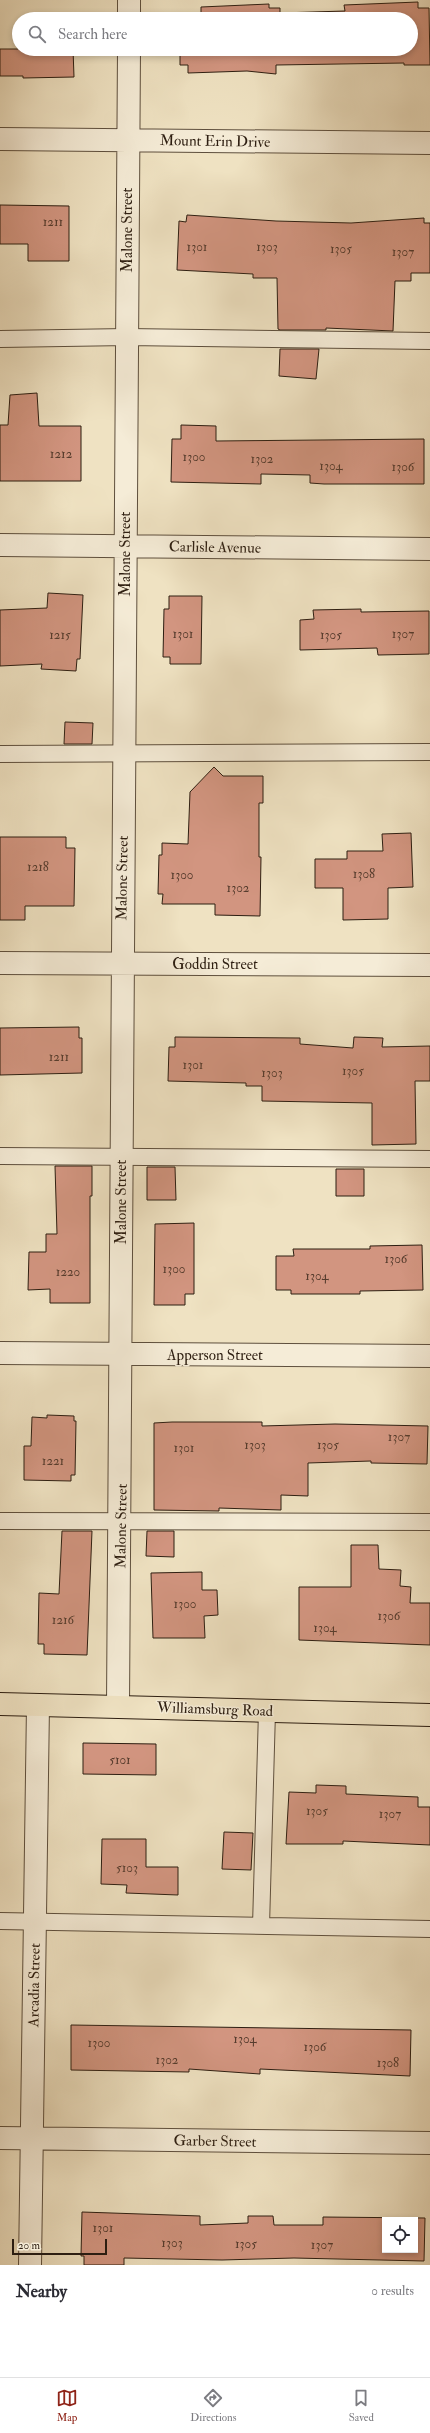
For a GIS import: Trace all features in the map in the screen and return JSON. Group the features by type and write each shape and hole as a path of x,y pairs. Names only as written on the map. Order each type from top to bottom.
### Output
{"main road":[{"name":"Williamsburg Road","path":"0,1704 430,1715"}],"street":[{"path":"129,12 130,0"},
{"name":"Malone Street","path":"118,1706 121,1521 122,964 127,338 127,140 129,56"},
{"name":"Mount Erin Drive","path":"0,139 430,143"},
{"name":"Carlisle Avenue","path":"0,545 430,548"},
{"name":"Goddin Street","path":"0,963 430,965"},
{"name":"Apperson Street","path":"0,1353 430,1356"},
{"name":"Arcadia Street","path":"30,2265 30,2138 38,1705"},
{"name":"Garber Street","path":"0,2138 430,2143"}],"lane":[{"path":"0,339 127,338 430,341"},
{"path":"0,754 430,752"},
{"path":"0,1156 430,1158"},
{"path":"0,1521 430,1522"},
{"path":"261,1926 267,1711"},
{"path":"0,1921 430,1929"}],"building":[{"path":"418,2 418,8 429,8 430,65 404,65 404,63 276,65 276,74 247,71 188,73 188,65 180,65 180,56 418,56 418,12 312,12 345,11 344,5"},
{"path":"269,4 269,8 280,8 280,12 201,12 201,7"},
{"path":"0,49 12,49 12,56 73,56 74,77 23,78 23,76 0,76"},
{"path":"0,205 69,206 69,261 28,261 28,244 0,244"},
{"path":"187,215 276,221 351,223 424,218 424,223 430,223 430,273 411,273 411,281 395,281 393,331 326,328 326,330 280,330 278,329 277,278 253,278 253,274 177,270 179,221 186,222"},
{"path":"280,349 319,349 316,379 279,376"},
{"path":"37,393 39,426 81,426 81,481 0,481 0,425 8,425 10,395"},
{"path":"181,425 216,426 216,441 424,439 424,484 324,484 310,483 310,475 261,474 261,484 171,482 172,439 181,439"},
{"path":"48,593 83,595 80,659 77,659 76,671 41,669 42,664 0,666 0,610 47,608"},
{"path":"169,596 202,596 201,664 170,664 170,657 163,657 164,609 169,609"},
{"path":"361,609 361,612 429,611 429,654 378,655 377,648 300,650 300,620 314,619 313,610"},
{"path":"65,722 93,723 92,744 64,744"},
{"path":"214,767 223,776 263,776 263,803 259,803 259,857 261,857 260,916 215,915 215,904 162,904 163,894 158,894 159,855 162,855 162,843 188,844 190,792"},
{"path":"411,833 413,887 388,888 388,919 343,920 343,888 315,888 315,859 347,859 347,851 383,851 382,834"},
{"path":"0,837 66,837 66,848 75,848 74,906 25,906 25,920 0,920"},
{"path":"79,1027 79,1038 82,1038 82,1073 0,1075 0,1028"},
{"path":"175,1037 300,1038 300,1044 353,1048 354,1037 383,1038 382,1047 430,1046 430,1081 415,1081 416,1144 372,1145 372,1103 262,1101 262,1086 246,1086 246,1083 168,1081 169,1047 175,1047"},
{"path":"55,1166 92,1166 92,1196 90,1196 90,1303 50,1303 50,1289 28,1290 29,1252 46,1252 46,1234 57,1234"},
{"path":"147,1167 175,1167 176,1200 147,1200"},
{"path":"336,1169 364,1169 364,1196 336,1196"},
{"path":"194,1223 194,1294 185,1294 185,1305 154,1305 155,1224"},
{"path":"422,1245 423,1290 360,1291 360,1294 291,1294 291,1290 276,1290 276,1256 294,1256 293,1249 370,1249 370,1246"},
{"path":"47,1415 74,1416 74,1421 76,1421 75,1475 71,1475 71,1481 24,1480 24,1446 31,1446 32,1417 47,1418"},
{"path":"262,1422 262,1426 335,1424 428,1426 427,1464 371,1463 371,1461 308,1463 308,1496 281,1495 281,1510 219,1508 219,1511 154,1510 154,1423"},
{"path":"62,1531 92,1531 87,1655 44,1654 44,1644 38,1644 39,1593 59,1594"},
{"path":"147,1531 174,1531 174,1557 146,1556"},
{"path":"351,1545 378,1545 379,1569 401,1570 400,1586 411,1587 410,1603 430,1603 430,1645 299,1640 299,1587 351,1587"},
{"path":"202,1572 202,1590 217,1590 218,1615 204,1616 205,1638 153,1638 151,1573"},
{"path":"83,1743 156,1744 156,1775 83,1774"},
{"path":"316,1785 346,1786 346,1794 418,1797 418,1807 430,1807 430,1845 343,1841 343,1844 286,1844 289,1792 316,1793"},
{"path":"224,1832 253,1833 251,1870 222,1869"},
{"path":"102,1839 146,1839 146,1867 178,1867 178,1895 126,1893 127,1885 101,1884"},
{"path":"71,2025 411,2030 410,2076 260,2069 260,2074 189,2069 189,2072 71,2070"},
{"path":"82,2212 200,2216 200,2225 248,2223 248,2216 273,2216 274,2225 323,2225 323,2217 382,2218 382,2253 418,2253 418,2218 425,2218 424,2261 294,2258 222,2260 124,2258 124,2265 84,2265 84,2256 81,2256"}]}
